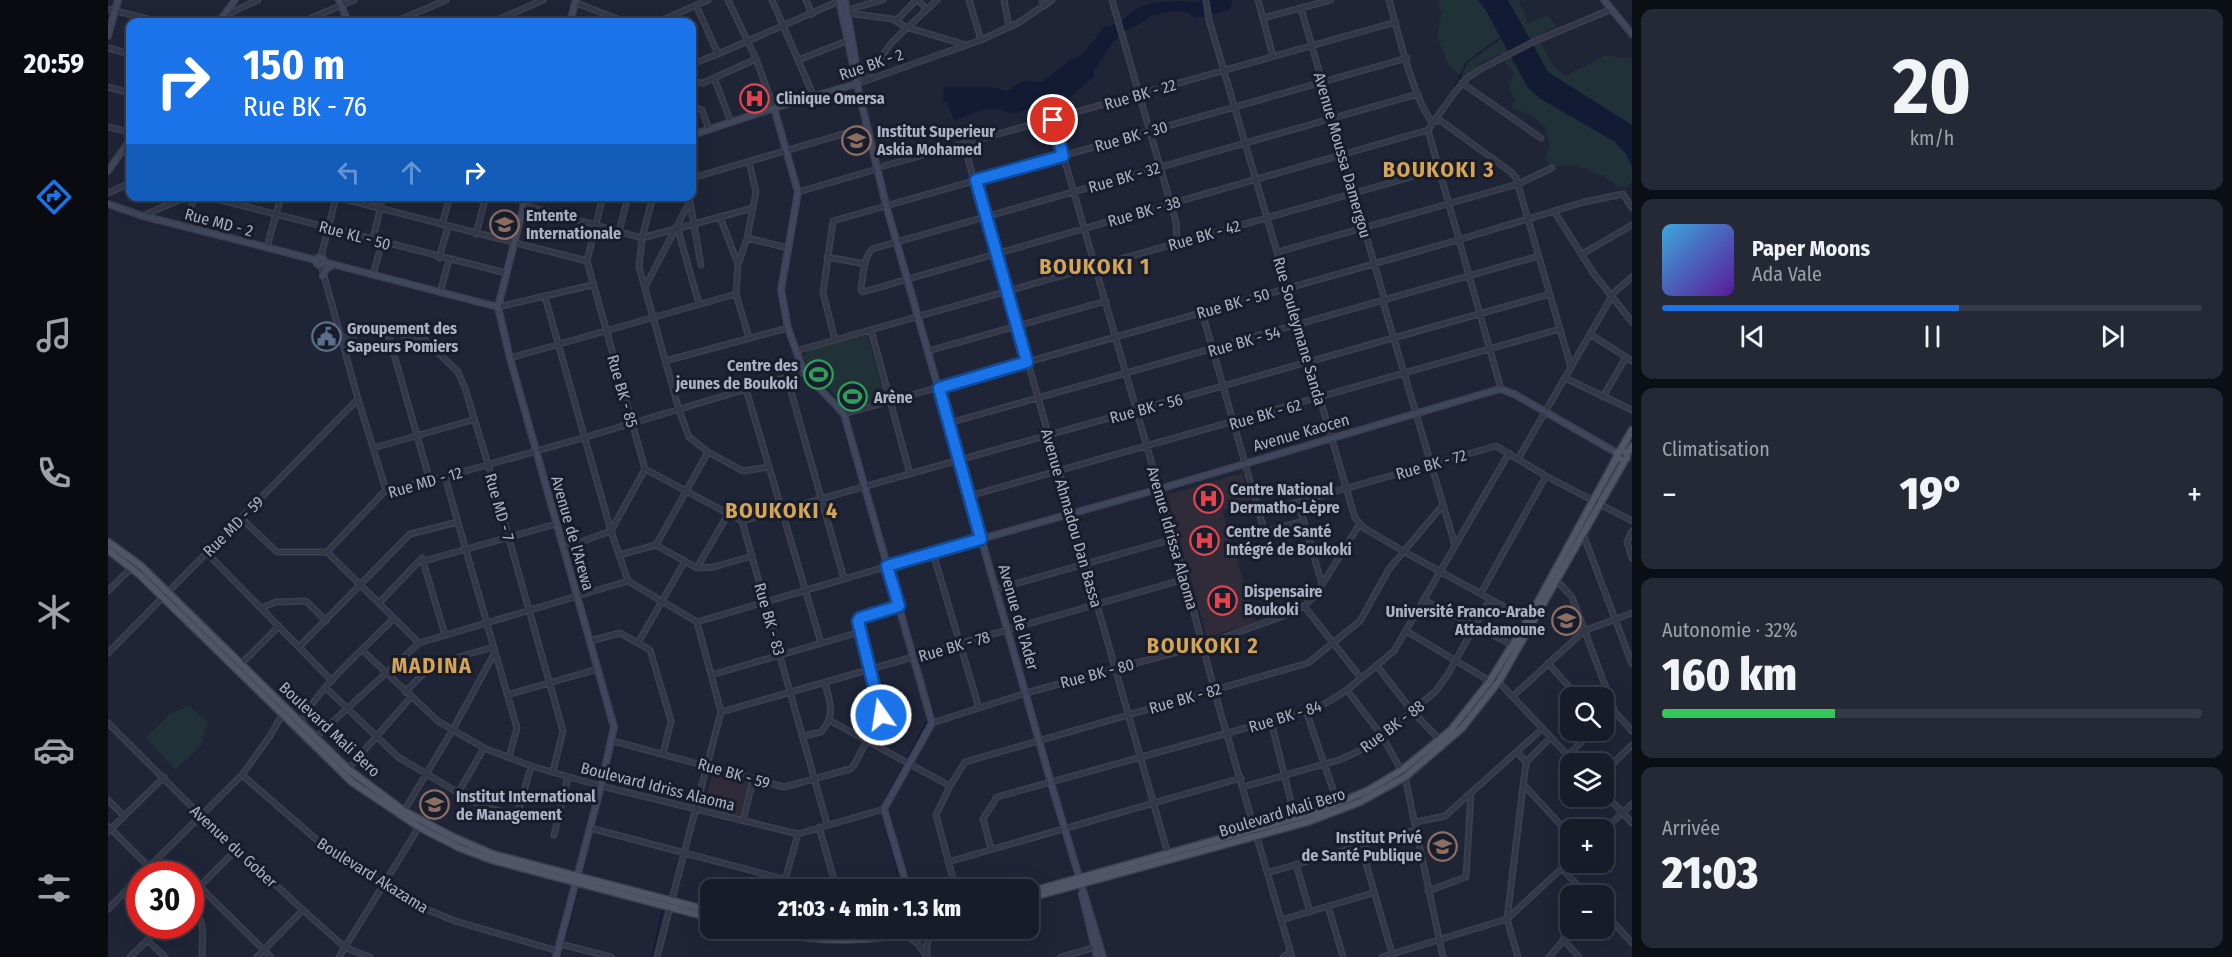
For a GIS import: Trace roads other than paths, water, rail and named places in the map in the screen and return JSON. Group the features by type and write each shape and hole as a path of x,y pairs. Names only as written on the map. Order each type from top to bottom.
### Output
{"main road":[{"name":"Boulevard Mali Bero","path":"1569,552 1583,533 1618,454 1632,430"},
{"name":"Boulevard Mali Bero","path":"1039,895 1168,855 1256,833 1338,804 1367,791 1402,770 1440,740 1464,716 1494,679 1513,645 1530,622 1596,502 1632,446"},
{"path":"1618,454 1620,461 1626,457"},
{"name":"Boulevard Mali Bero","path":"108,542 141,566 165,595"},
{"name":"Boulevard Mali Bero","path":"108,550 165,595 283,714 380,802 480,856 700,908"},
{"name":"Boulevard Mali Bero","path":"1039,890 1080,881 1342,809 1405,777 1442,748 1462,728 1557,581 1563,562"},
{"name":"Boulevard Mali Bero","path":"219,647 241,664 301,723 345,771 404,811 420,825"},
{"name":"Boulevard Mali Bero","path":"577,879 668,908 700,915"},
{"path":"810,939 859,939"}],"street":[{"path":"108,36 118,0"},
{"path":"225,0 235,1"},
{"path":"224,15 258,0"},
{"path":"310,18 340,3 354,0"},
{"path":"404,18 446,0"},
{"path":"502,18 543,0"},
{"path":"672,18 708,0"},
{"path":"728,0 756,59 774,108 798,192 781,290 788,328 804,372 844,414 932,723 884,809 905,879"},
{"path":"772,0 814,97"},
{"path":"806,0 812,14"},
{"path":"696,62 841,0"},
{"name":"Avenue de l'Ader","path":"841,0 847,11 867,127 881,167 886,205 1009,630 1097,946"},
{"name":"Avenue de l'Ader","path":"841,0 847,40 859,84"},
{"path":"847,11 883,0"},
{"path":"896,21 917,0 926,9"},
{"path":"859,84 906,27 937,0"},
{"path":"969,0 981,40"},
{"path":"1004,0 1010,27"},
{"path":"1042,0 1044,6"},
{"name":"Rue BK - 2","path":"696,134 859,84 981,40 1010,27 1052,0"},
{"path":"1112,0 1176,222 1177,242"},
{"name":"Rue Souleymane Sanda","path":"1206,0 1209,19 1247,142 1318,399 1355,519 1359,525"},
{"path":"1258,0 1273,56"},
{"name":"Avenue Moussa Damergou","path":"1302,0 1311,44 1455,545"},
{"path":"1263,18 1331,0"},
{"path":"1389,0 1418,94 1432,122"},
{"path":"1604,0 1632,34"},
{"path":"222,18 235,1"},
{"path":"571,18 575,1 615,18"},
{"path":"340,3 346,18"},
{"path":"696,5 718,54"},
{"path":"108,9 145,18"},
{"path":"1612,9 1533,42 1479,69 1462,83 1428,130 1501,389 1514,394 1618,454"},
{"path":"847,11 896,21 906,27 967,45"},
{"name":"Rue BK - 22","path":"798,192 1396,21"},
{"path":"798,60 847,40"},
{"path":"108,48 126,53"},
{"name":"Rue BK - 30","path":"835,340 823,296 833,221 1407,58"},
{"path":"696,82 714,78 756,59"},
{"path":"714,78 731,122"},
{"path":"1462,83 1541,138"},
{"path":"108,87 126,92"},
{"name":"Rue BK - 32","path":"865,264 870,250 1418,94"},
{"path":"696,108 702,110 709,129"},
{"name":"Avenue Idrissa Alaoma","path":"1053,120 1292,957"},
{"path":"1432,122 1441,121 1485,152 1511,172 1518,184 1571,367"},
{"path":"108,127 126,131"},
{"path":"696,177 867,127"},
{"name":"Rue BK - 38","path":"865,264 861,290 863,292 1428,130"},
{"name":"Avenue Ahmadou Dan Bassa","path":"964,144 1168,855"},
{"path":"109,167 126,145"},
{"path":"749,162 756,192 747,238 738,265 736,294 749,338"},
{"path":"1278,252 1518,184 1552,168"},
{"name":"Rue BK - 42","path":"796,351 1438,169"},
{"path":"108,193 126,185"},
{"name":"Rue BK - 50","path":"844,414 1554,211 1623,194 1632,208"},
{"path":"143,216 177,201"},
{"path":"186,227 193,201"},
{"name":"Rue KL - 50","path":"224,201 439,258 506,273"},
{"path":"267,248 279,201"},
{"path":"333,201 320,261 386,490"},
{"path":"351,201 587,261"},
{"path":"372,240 382,201"},
{"path":"442,225 449,201"},
{"path":"476,234 485,201"},
{"path":"524,201 642,238 753,208"},
{"name":"Avenue de l'Arewa","path":"524,201 498,308 614,727 613,741 602,786 557,954"},
{"name":"Rue BK - 85","path":"602,201 587,261 645,469"},
{"path":"619,232 627,201"},
{"path":"652,201 642,238 639,267 678,410 689,436 708,452 743,471 769,467"},
{"path":"644,288 689,203"},
{"path":"689,203 701,265"},
{"name":"Rue MD - 2","path":"108,204 143,216 498,308"},
{"path":"1554,211 1594,274 1632,320"},
{"path":"720,217 738,265"},
{"path":"1582,254 1632,225"},
{"path":"439,258 448,227"},
{"path":"677,229 699,304"},
{"path":"747,238 788,248"},
{"path":"373,274 382,243"},
{"name":"Rue BK - 54","path":"949,423 1384,302 1539,256"},
{"path":"827,257 865,264"},
{"path":"440,293 449,260"},
{"path":"323,276 326,269 333,265"},
{"path":"1518,459 1612,295 1632,277"},
{"path":"498,308 592,285"},
{"path":"510,358 736,294"},
{"name":"Rue BK - 56","path":"742,521 1550,294"},
{"path":"545,297 611,531 628,581 697,622 981,539"},
{"path":"928,351 1106,301"},
{"path":"1202,312 1244,463 1259,513 1267,531 1304,521"},
{"name":"Rue MD - 7","path":"342,338 375,328 425,340 452,365 465,388 530,610 563,733 552,771"},
{"path":"665,361 788,328"},
{"name":"Rue BK - 62","path":"969,496 1560,329"},
{"path":"387,330 430,481"},
{"path":"870,330 910,474"},
{"path":"1590,334 1632,361"},
{"path":"1603,397 1626,357"},
{"name":"Rue MD - 12","path":"327,552 386,490 445,477 804,372"},
{"path":"787,377 844,579"},
{"path":"1565,378 1632,410"},
{"path":"746,389 821,643"},
{"name":"Avenue Kaocen","path":"981,539 1501,389"},
{"name":"Rue MD - 59","path":"108,653 358,399"},
{"path":"373,448 473,420"},
{"name":"Rue BK - 72","path":"1259,513 1499,447 1546,476 1632,521"},
{"path":"657,545 708,452"},
{"name":"Rue BK - 84","path":"991,849 983,819 994,799 1323,706 1347,690 1394,651 1509,453"},
{"path":"564,548 611,531 645,469 742,521"},
{"path":"1481,593 1546,476"},
{"path":"445,477 517,730 509,757"},
{"path":"1298,502 1322,585"},
{"name":"Rue BK - 82","path":"953,879 936,815 965,762 1305,664 1360,621 1382,580 1403,551 1442,506"},
{"path":"697,568 728,514"},
{"path":"241,518 277,552 327,552 419,643"},
{"name":"Rue BK - 83","path":"742,521 827,824"},
{"path":"299,647 410,534 458,522"},
{"path":"379,603 422,558 424,561 556,524"},
{"path":"1359,525 1530,622"},
{"name":"Rue BK - 80","path":"932,723 1026,693 1203,645 1304,606 1322,585 1359,525"},
{"path":"1632,531 1627,542 1632,558"},
{"path":"1583,533 1632,664"},
{"path":"997,589 1173,539"},
{"path":"619,555 657,545 697,568 714,567 752,556"},
{"path":"207,553 332,681"},
{"path":"933,553 979,708"},
{"path":"424,561 445,635"},
{"path":"638,643 684,561"},
{"path":"108,591 131,567"},
{"name":"Rue BK - 78","path":"722,712 1185,579"},
{"path":"315,738 419,643 628,581"},
{"path":"1557,581 1572,597 1615,712 1632,731"},
{"name":"Rue BK - 88","path":"1244,787 1354,754 1382,736 1436,691 1490,599"},
{"path":"1424,600 1513,645"},
{"path":"261,608 279,602 306,601 326,621"},
{"path":"711,675 860,632 858,621 860,618 899,606"},
{"path":"1304,606 1361,678"},
{"path":"1513,696 1584,631 1632,612"},
{"path":"301,723 308,708 394,618"},
{"path":"657,957 670,900 697,810 722,712 697,622"},
{"path":"241,664 279,626"},
{"path":"1406,631 1455,661 1494,679 1566,753"},
{"name":"Rue BK - 59","path":"613,741 784,787 852,767 881,715 860,632"},
{"path":"590,640 620,633 651,652 670,721 663,754"},
{"path":"405,692 432,665 493,647"},
{"name":"Boulevard Idriss Alaoma","path":"362,650 431,716 452,731 484,748 568,777 798,834"},
{"path":"404,811 452,731 494,653"},
{"path":"1548,663 1569,687"},
{"path":"1377,666 1412,711 1440,740"},
{"path":"507,695 598,669"},
{"path":"803,736 821,732 829,720 832,707 825,683"},
{"path":"326,688 395,756 485,808 517,816 531,766"},
{"path":"1347,690 1382,736 1405,777 1418,829 1428,891 1443,957"},
{"path":"345,771 411,697"},
{"path":"1306,711 1338,804"},
{"path":"156,861 242,775 283,714"},
{"path":"829,720 950,786"},
{"path":"1270,721 1295,818"},
{"name":"Avenue du Gober","path":"108,723 200,815 303,910 346,947 370,957"},
{"path":"1416,822 1445,816 1542,729"},
{"path":"1518,957 1507,920 1526,762 1551,738"},
{"path":"1570,753 1583,741"},
{"path":"1614,762 1632,745"},
{"path":"458,793 484,748"},
{"path":"1517,752 1526,762"},
{"name":"Boulevard Akazama","path":"242,775 321,844 423,908 446,918 557,954"},
{"path":"142,861 109,829 164,777"},
{"path":"554,835 568,777"},
{"path":"948,862 1241,778"},
{"path":"743,821 753,779"},
{"path":"1524,784 1560,824"},
{"path":"1428,891 1466,877 1471,792"},
{"path":"108,800 124,816"},
{"path":"1614,804 1632,824"},
{"path":"1614,821 1632,804"},
{"path":"590,828 785,879 798,834 884,809"},
{"path":"339,957 420,825"},
{"path":"819,827 834,879"},
{"path":"1267,873 1418,829"},
{"path":"1361,846 1392,956"},
{"path":"204,883 237,849"},
{"path":"1296,864 1310,912"},
{"path":"1382,957 1392,956 1507,920 1560,871"},
{"path":"1566,873 1577,885"},
{"path":"108,909 126,891"},
{"path":"204,891 271,957"},
{"path":"1281,920 1374,893"},
{"path":"1328,906 1343,957"},
{"path":"257,957 303,910"},
{"path":"1614,923 1632,943"},
{"path":"202,939 202,956"},
{"path":"911,939 927,956"},
{"path":"927,956 929,939"},
{"path":"1549,957 1563,939 1579,957"},
{"path":"130,957 147,940 165,957"},
{"path":"560,944 611,957"},
{"path":"1060,957 1097,946"},
{"path":"1097,946 1097,957"},
{"path":"1097,946 1103,957"},
{"path":"1283,957 1290,951"}],"water":[{"path":"1202,0 1232,0 1230,9 1205,17 1196,18 1186,12 1174,11 1150,16 1125,31 1112,44 1094,70 1094,77 1069,98 1052,101 1035,110 1026,109 1017,113 986,109 954,121 947,102 943,101 944,87 990,87 1007,91 1023,81 1042,82 1069,61 1082,55 1104,27 1115,24 1140,7 1159,2 1199,2"},
{"path":"1478,0 1508,0 1548,72 1632,125 1632,167 1626,154 1615,142 1541,99 1528,88"}],"waterway":[{"path":"1442,104 1454,88 1467,62 1502,37"},
{"path":"410,488 421,485"},
{"path":"906,760 927,721"},
{"path":"886,798 904,764"},
{"path":"881,812 900,879"},
{"path":"564,942 579,886"},
{"path":"652,957 663,909"},
{"path":"561,954 562,947"}],"place":[{"name":"Clinique Omersa","path":"755,98"},
{"name":"Institut Superieur Askia Mohamed","path":"856,140"},
{"name":"Entente Internationale","path":"505,224"},
{"name":"Groupement des Sapeurs Pomiers","path":"326,337"},
{"name":"Centre des jeunes de Boukoki","path":"819,374"},
{"name":"Arène","path":"853,397"},
{"name":"Centre National Dermatho-Lèpre","path":"1209,498"},
{"name":"Centre de Santé Intégré de Boukoki","path":"1205,540"},
{"name":"Dispensaire Boukoki","path":"1223,600"},
{"name":"Université Franco-Arabe Attadamoune","path":"1566,620"},
{"name":"Institut International de Management","path":"435,805"},
{"name":"Institut Privé de Santé Publique","path":"1443,846"}],"district":[{"name":"BOUKOKI 3","path":"1439,169"},
{"name":"BOUKOKI 1","path":"1095,266"},
{"name":"BOUKOKI 4","path":"782,510"},
{"name":"BOUKOKI 2","path":"1203,645"},
{"name":"MADINA","path":"432,665"}]}
